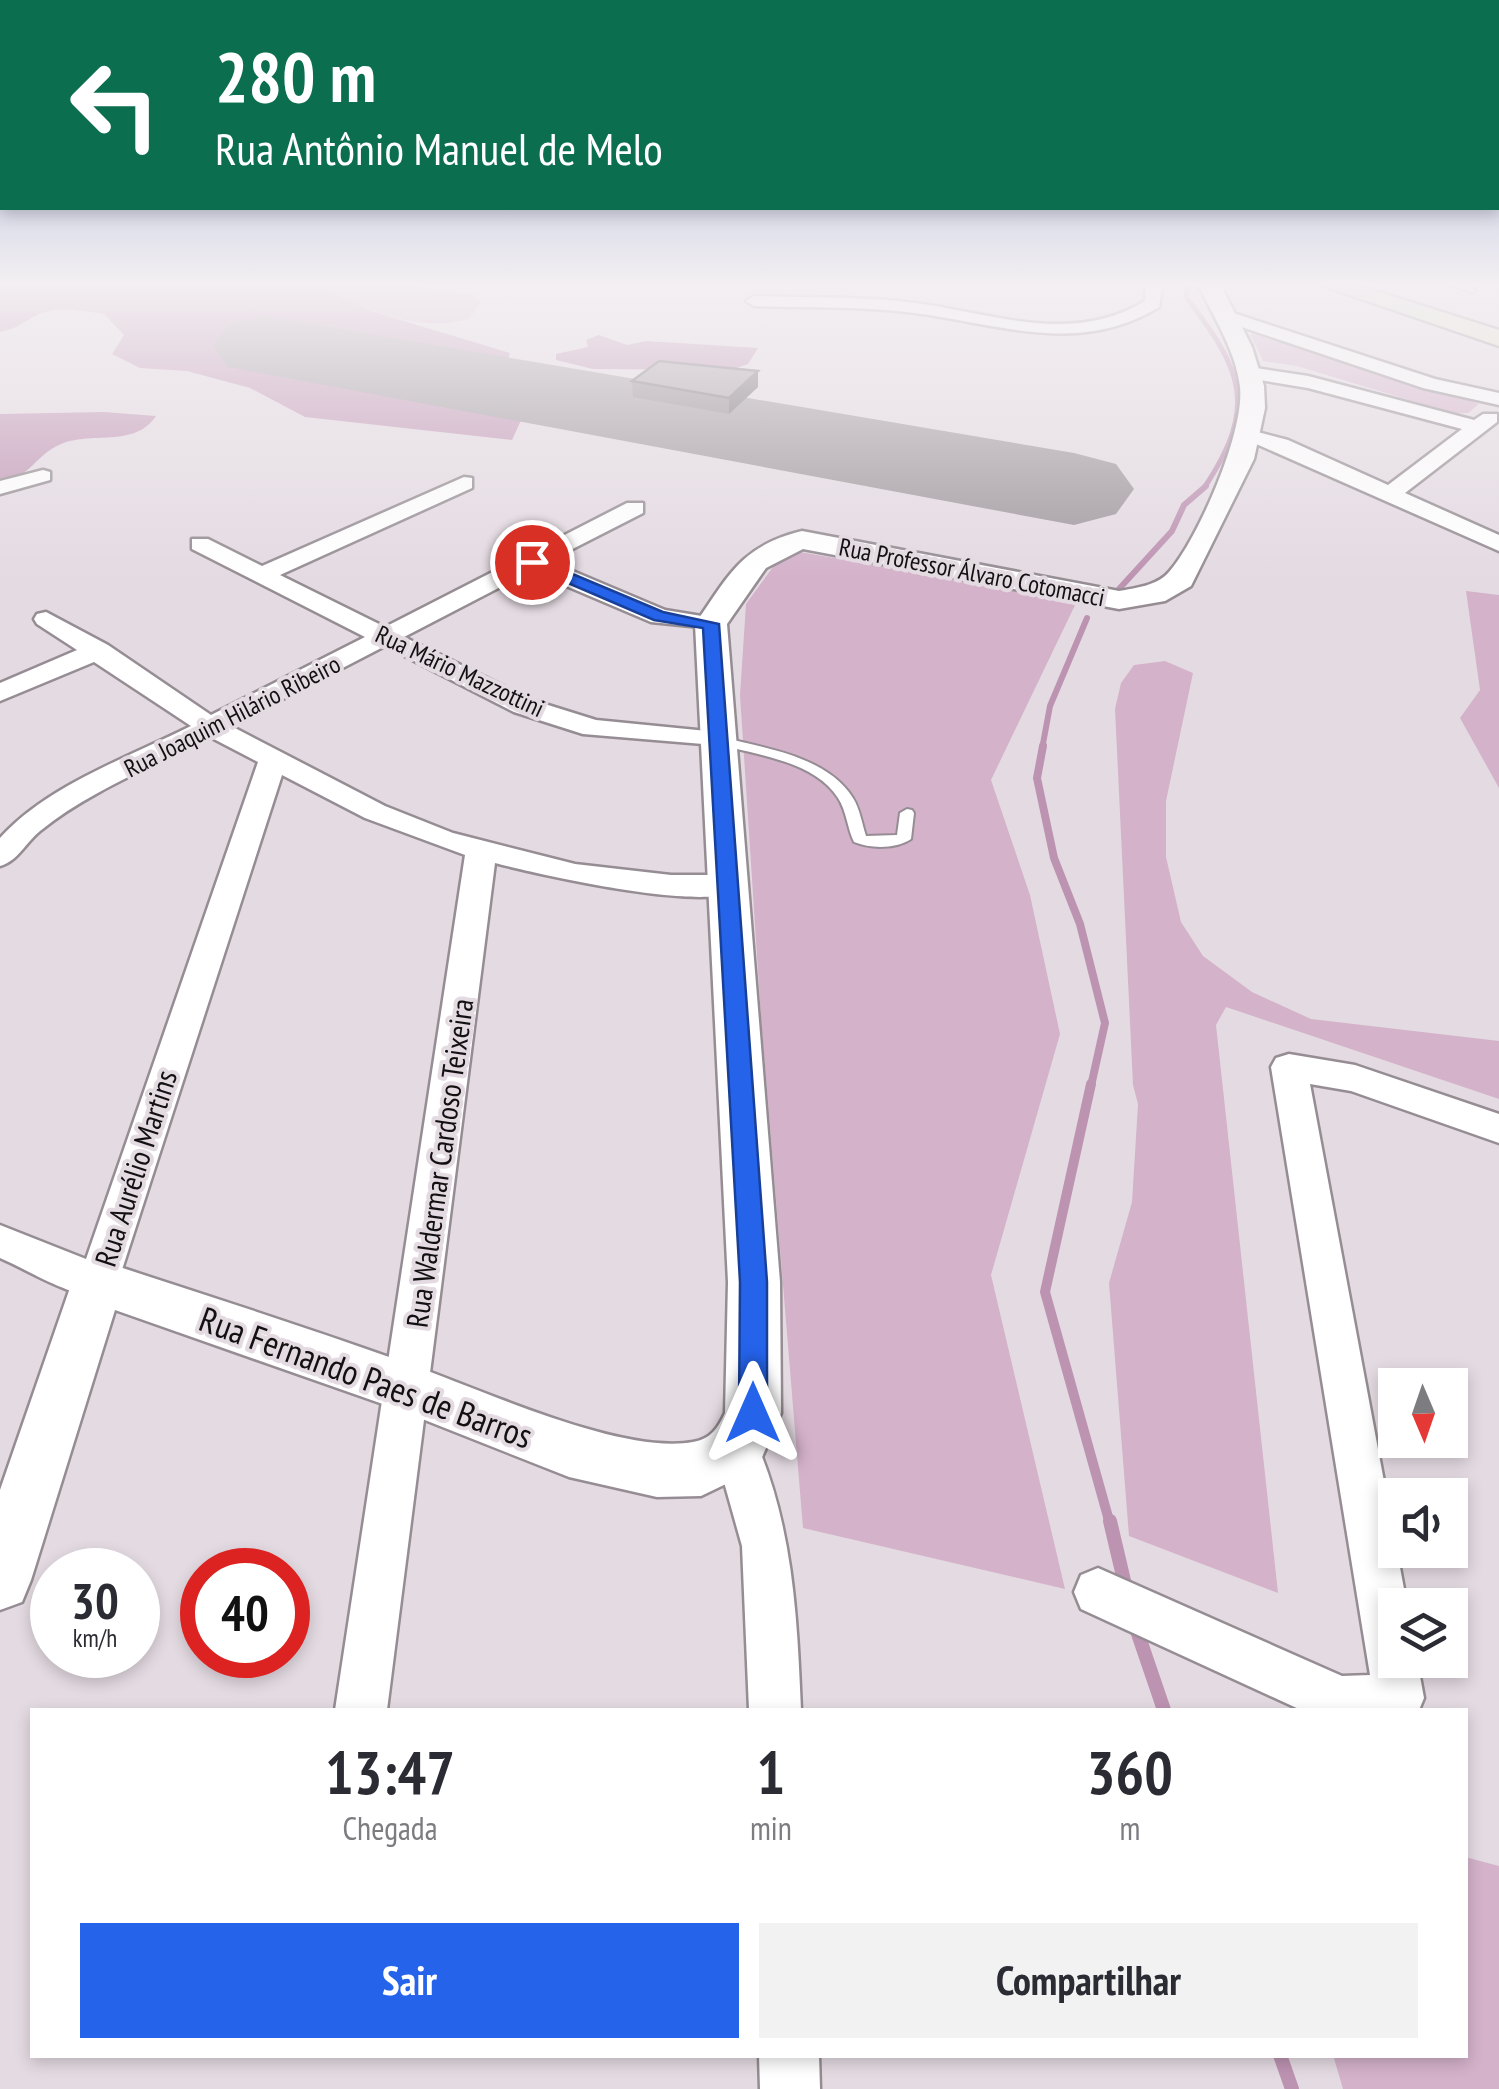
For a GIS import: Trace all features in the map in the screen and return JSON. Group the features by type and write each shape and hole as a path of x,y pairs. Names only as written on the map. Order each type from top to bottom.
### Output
{"street":[{"name":"Rua Professor Álvaro Cotomacci","path":"711,624 752,562 774,546 802,540 1119,600 1154,594 1180,580 1216,512 1246,434 1251,383"},
{"path":"1325,383 1410,412 1478,428"},
{"path":"1428,383 1499,399"},
{"path":"1391,493 1499,410"},
{"path":"1246,434 1280,444 1499,544"},
{"path":"0,488 43,476"},
{"path":"263,574 464,484"},
{"name":"Rua Joaquim Hilário Ribeiro","path":"0,856 26,827 55,806 635,508"},
{"name":"Rua Mário Mazzottini","path":"200,544 523,706 593,728 717,740"},
{"path":"532,562 660,616 711,624 754,1282 753,1413 737,1450 755,1490 769,1548 776,1708"},
{"path":"46,619 99,650 211,727 274,756 375,812 481,852 576,874 671,885 730,885"},
{"path":"0,693 99,650"},
{"name":"Rua Aurélio Martins","path":"0,1580 274,756"},
{"path":"254,808 330,786"},
{"name":"Rua Waldermar Cardoso Teixeira","path":"361,1708 481,852"},
{"path":"1098,1592 1341,1702 1399,1698 1289,1067 1356,1078 1499,1129"},
{"name":"Rua Fernando Paes de Barros","path":"0,1241 98,1282 408,1388 569,1450 657,1470 701,1469 737,1450"},
{"path":"789,2058 790,2089"}],"lane":[{"name":"Rua Mário Mazzottini","path":"717,740 800,766 828,780 846,799 859,839 869,844 904,839 907,813"}],"shaded area":[{"path":"233,383 461,383 528,405 512,440 305,417"},
{"path":"1355,383 1416,383 1479,404 1468,413 1452,413"},
{"path":"104,412 156,416 147,426 124,436 59,445 20,476 0,485 0,414"},
{"path":"800,552 1077,601 991,780 1030,895 1060,1034 991,1275 1065,1589 803,1528 761,1017 740,695 746,604 775,564"},
{"path":"1466,591 1499,595 1499,788 1460,718 1480,690"},
{"path":"1165,661 1193,673 1166,801 1166,857 1181,922 1203,956 1252,992 1311,1019 1499,1041 1499,1099 1226,1007 1216,1025 1278,1593 1129,1536 1109,1283 1132,1202 1138,1104 1133,1085 1115,709 1121,683 1134,665"},
{"path":"1468,1858 1499,1866 1499,2089 1343,2089 1334,2058 1468,2058"}],"building":[{"path":"646,383 745,383 729,398"}],"waterway":[{"path":"1204,487 1232,433 1237,410 1235,383"},
{"path":"1119,589 1172,531 1184,505 1204,487"},
{"path":"1042,749 1050,706 1087,618"},
{"path":"1043,746 1037,778 1054,858 1080,924 1105,1023 1091,1086"},
{"path":"1091,1084 1045,1292 1110,1524"},
{"path":"1110,1521 1126,1589"},
{"path":"1136,1628 1163,1708"},
{"path":"1281,2058 1292,2089"}],"runway":[{"path":"476,383 1074,489"}],"route":[{"path":"532,562 660,616 711,624 754,1282 753,1413"}]}
